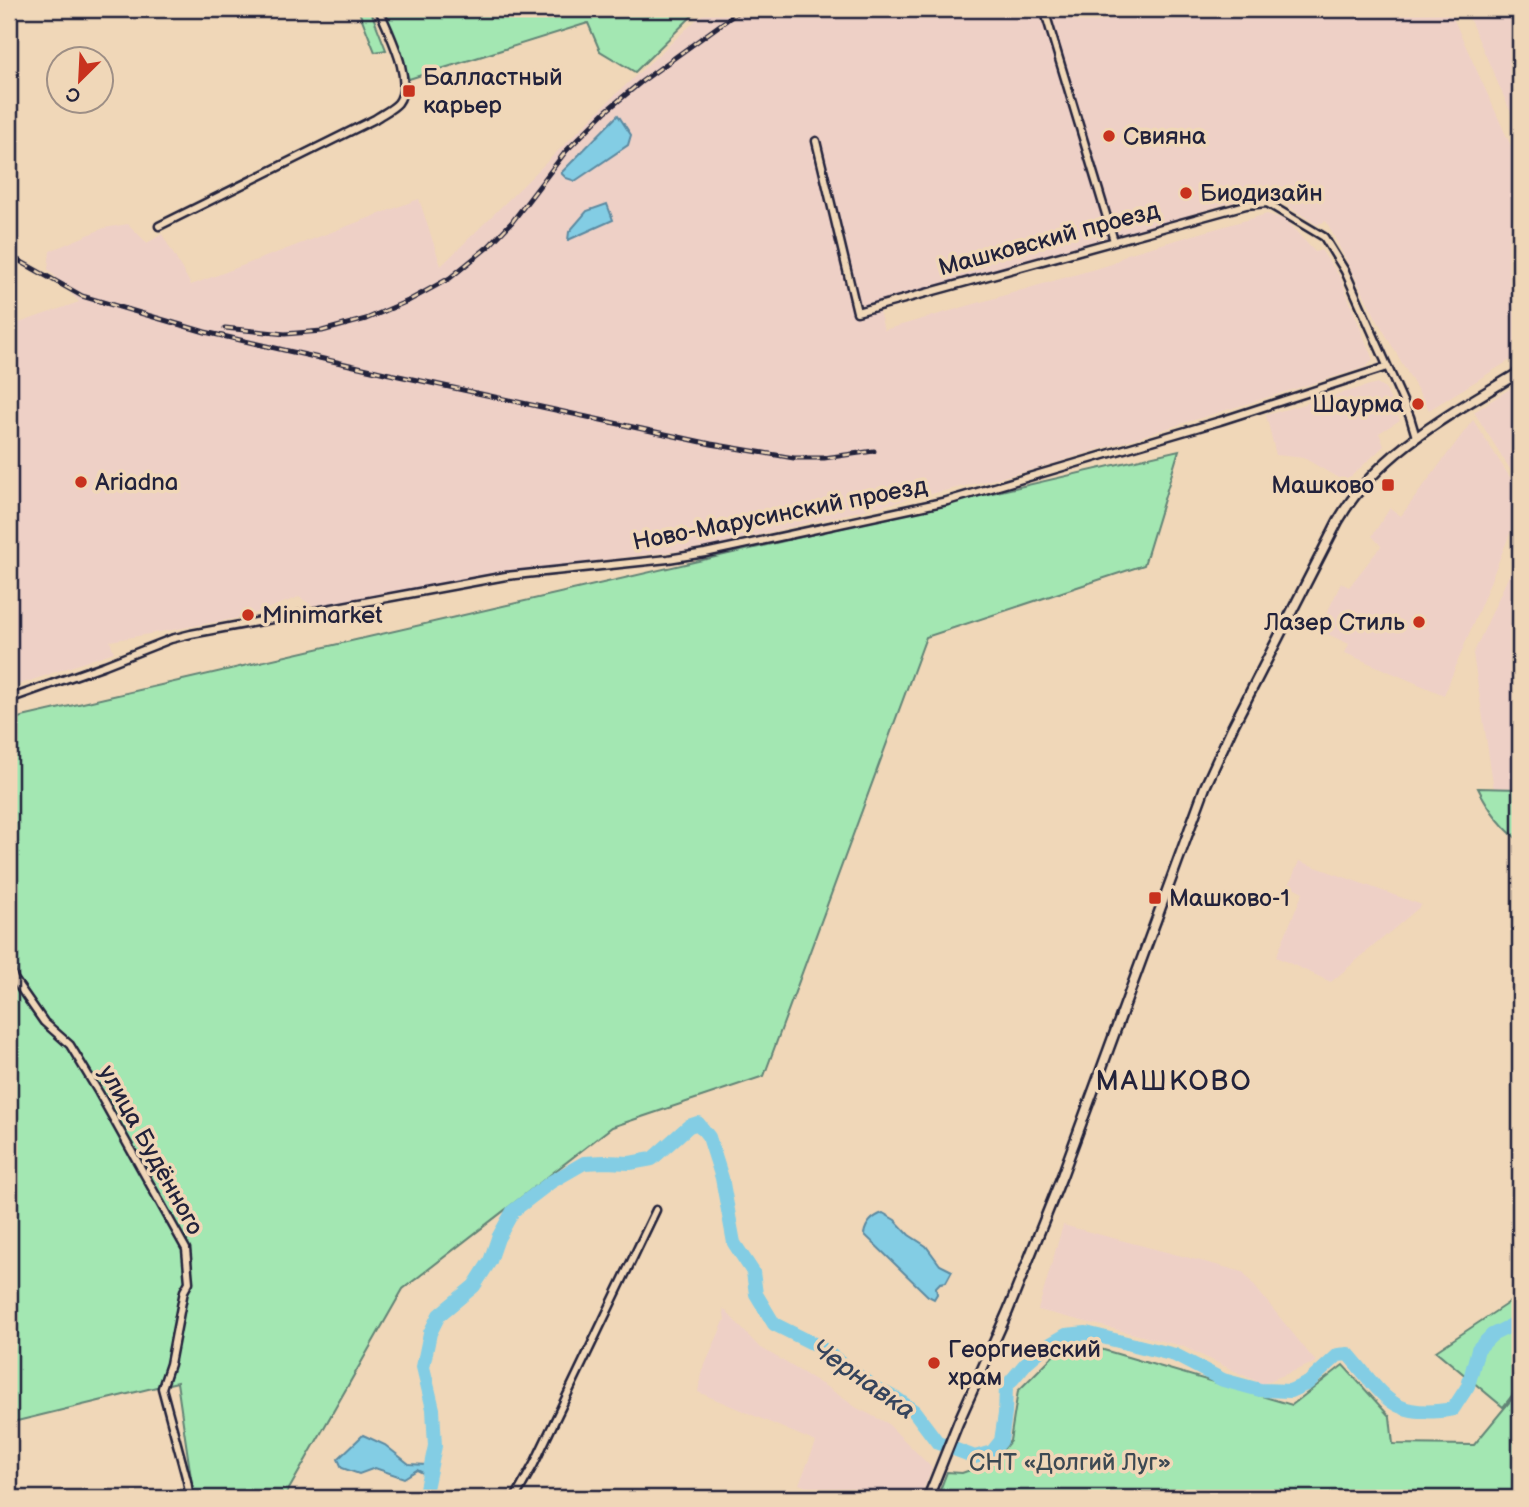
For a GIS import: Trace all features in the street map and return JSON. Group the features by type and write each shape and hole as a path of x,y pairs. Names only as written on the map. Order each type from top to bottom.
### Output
{"street":[{"path":"159,226 375,119 398,103 405,83 400,61 379,9"},
{"path":"1044,9 1114,241"},
{"name":"Машковский проезд","path":"816,141 857,312 1246,205 1267,203 1324,237 1345,271 1410,417 1416,437"},
{"name":"Ново-Марусинский проезд","path":"9,699 191,634 506,576 705,553 947,500 1208,425 1387,367"},
{"path":"928,1498 1058,1189 1192,820 1218,756 1348,504 1365,483 1416,437 1520,372"},
{"name":"улица Будённого","path":"9,965 14,979 44,1022 70,1045 186,1249 189,1282 184,1292 170,1364 162,1388 190,1498"},
{"path":"515,1498 534,1464 656,1210"}],"shaded area":[{"path":"708,9 1449,9 1520,166 1520,354 1429,410 1376,318 1326,221 1317,225 1267,192 878,307 884,330 1112,264 1127,254 1267,214 1286,220 1315,252 1321,250 1340,277 1373,360 1366,367 1036,469 704,548 504,572 315,607 299,597 245,617 110,641 114,652 9,688 9,315 15,312 19,323 79,302 48,269 50,251 104,228 128,224 147,243 162,234 191,285 419,199 441,266 616,94"},
{"path":"1465,9 1520,9 1520,133"},
{"path":"1520,382 1520,485 1474,412"},
{"path":"1377,383 1385,388 1400,420 1379,433 1384,446 1345,482 1304,458 1276,455 1266,415"},
{"path":"1473,420 1520,493 1520,509 1444,695 1345,653 1349,644 1319,630 1341,583 1349,587 1381,546 1372,536 1390,508 1401,516"},
{"path":"1520,551 1520,790 1494,789 1473,654"},
{"path":"1299,861 1422,905 1331,982 1276,957 1303,892 1289,885"},
{"path":"1063,1225 1243,1272 1316,1362 1262,1384 1182,1346 1038,1310"},
{"path":"723,1308 758,1346 857,1408 887,1423 932,1468 920,1498 831,1498 799,1484 816,1442 698,1392 701,1374 725,1319"}],"green space":[{"path":"358,9 370,9 386,50 375,52"},
{"path":"382,9 699,9 635,72 600,51 588,23 409,79"},
{"path":"1179,450 1144,565 926,637 764,1076 612,1127 403,1289 284,1498 194,1498 177,1382 9,1423 9,720"},
{"path":"1478,788 1520,789 1520,841 1496,817"},
{"path":"1520,1295 1520,1385 1503,1407 1436,1351"},
{"name":"СНТ «Долгий Луг»","path":"1090,1346 1292,1405 1343,1365 1390,1417 1393,1444 1474,1445 1520,1389 1520,1498 937,1498 947,1472 962,1473 993,1462 1010,1441 1018,1391 1056,1353"}],"water":[{"path":"618,115 631,135 628,145 575,181 566,178 561,173"},
{"path":"607,204 613,220 568,240 569,232 587,211"},
{"path":"883,1213 926,1246 940,1265 952,1271 946,1282 936,1287 937,1294 934,1299 864,1234 871,1220"},
{"path":"363,1435 385,1445 409,1464 426,1465 423,1473 417,1470 404,1478 375,1468 359,1474 342,1468 338,1459"}],"waterway":[{"name":"Чернавка","path":"424,1498 435,1446 433,1409 423,1367 430,1333 439,1315 474,1286 490,1261 498,1238 513,1211 551,1182 584,1163 630,1163 652,1159 689,1126 698,1123 709,1137 722,1178 734,1243 753,1272 756,1294 774,1324 820,1347 873,1387 914,1411 938,1443 975,1457 992,1452 1001,1441 1006,1387 1027,1362 1042,1349 1066,1335 1086,1333 1175,1355 1223,1380 1260,1390 1290,1391 1308,1383 1338,1355 1348,1354 1391,1401 1402,1408 1432,1412 1453,1409 1468,1386 1478,1349 1492,1335 1520,1321"}],"railway":[{"path":"225,328 285,334 322,331 366,319 408,301 450,278 489,246 512,222 566,151 606,111 641,82 742,9"},
{"path":"9,255 82,296 205,332 385,373 711,444 794,458 824,458 874,451"}],"place":[{"name":"Балластный карьер","path":"409,91"},
{"name":"Свияна","path":"1109,136"},
{"name":"Биодизайн","path":"1186,193"},
{"name":"Шаурма","path":"1418,404"},
{"name":"Ariadna","path":"81,482"},
{"name":"Машково","path":"1388,485"},
{"name":"Minimarket","path":"248,615"},
{"name":"Лазер Стиль","path":"1419,622"},
{"name":"Машково-1","path":"1155,898"},
{"name":"Георгиевский храм","path":"934,1363"}],"district":[{"name":"МАШКОВО","path":"1174,1081"}]}
